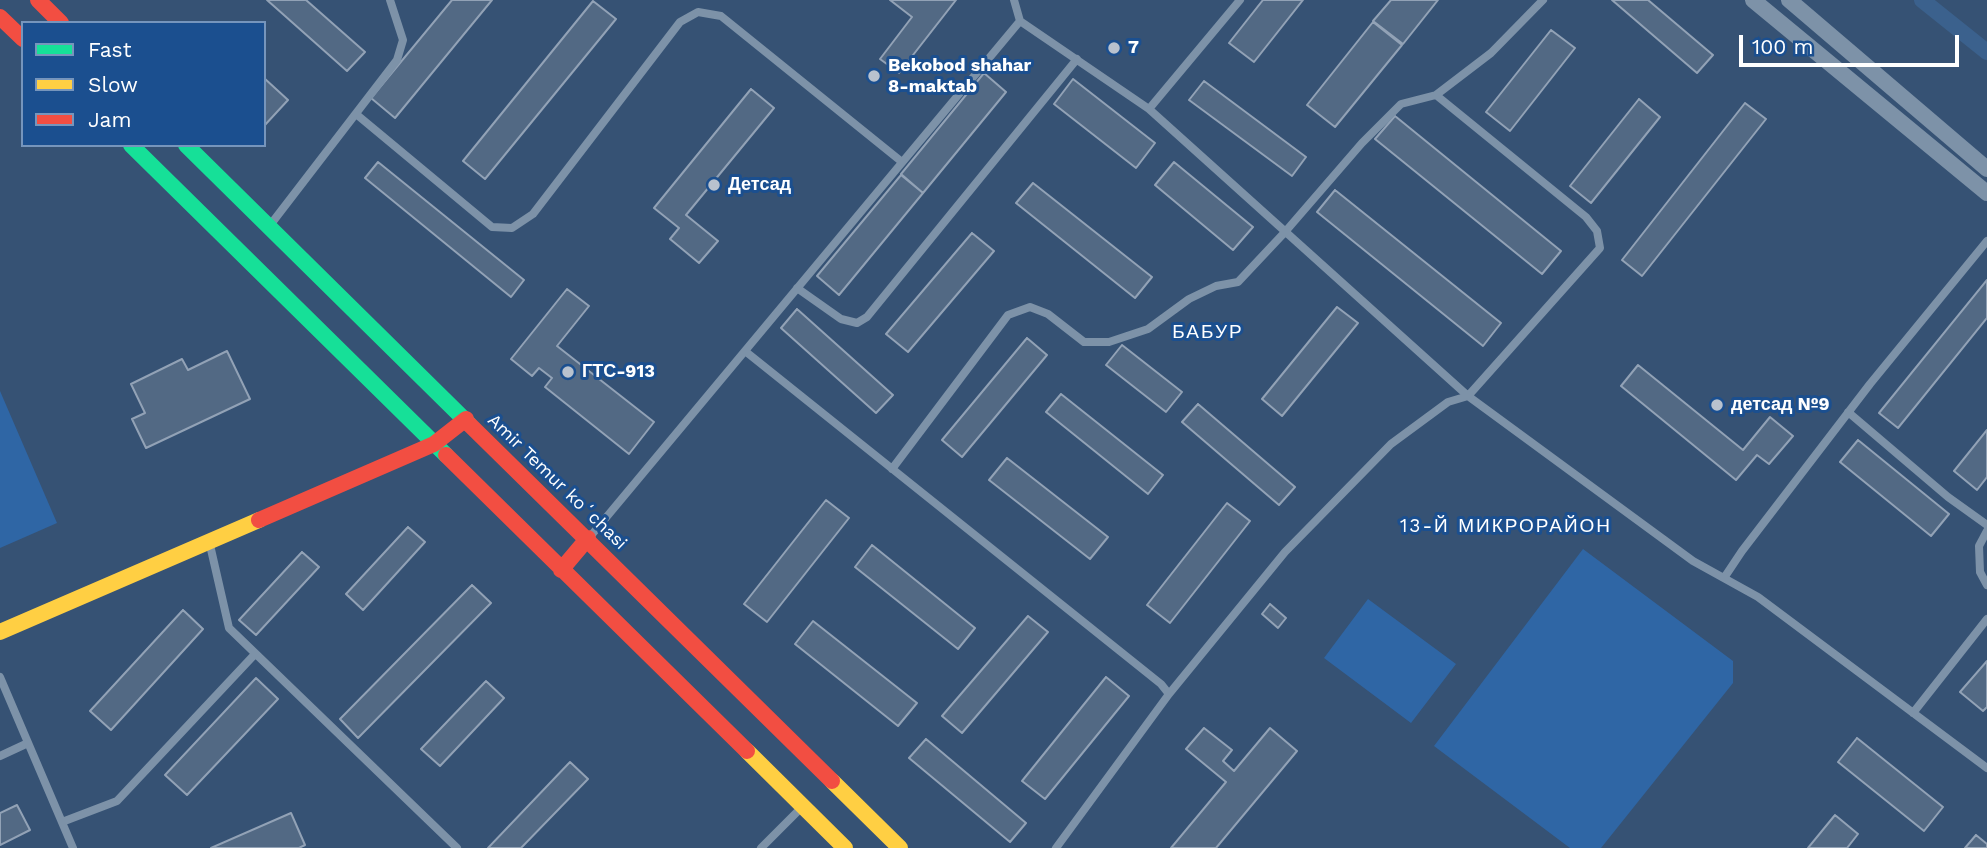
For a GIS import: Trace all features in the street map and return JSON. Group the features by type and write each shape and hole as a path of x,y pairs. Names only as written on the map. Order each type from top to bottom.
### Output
{"street":[{"path":"38,0 59,21"},
{"path":"1754,0 1987,193"},
{"path":"1789,0 1987,170"},
{"path":"0,16 21,37"},
{"path":"133,147 845,848"},
{"name":"Amir Temur koʻchasi","path":"188,147 900,848"},
{"path":"0,632 434,444 466,419"},
{"path":"561,570 588,538"}],"lane":[{"path":"269,226 397,60 403,40 390,0"},
{"path":"1014,0 1020,21 1149,109 1468,396 1693,561 1758,597 1987,768"},
{"path":"1149,109 1240,0"},
{"path":"892,469 1008,315 1030,307 1048,314 1084,342 1109,342 1148,329 1189,299 1216,286 1238,282 1401,103 1436,95 1491,52 1543,0"},
{"path":"356,114 492,227 512,228 533,214 680,22 698,12 721,16 902,162"},
{"path":"588,538 1020,21"},
{"path":"797,288 841,319 857,323 867,317 1077,59"},
{"path":"1056,848 1169,694 1285,552 1391,444 1448,402 1468,396 1600,248 1597,231 1586,217 1436,95"},
{"path":"1724,578 1848,412 1987,241"},
{"path":"745,351 1160,684 1169,694"},
{"path":"1848,412 1948,497 1987,525"},
{"path":"1987,531 1979,546 1980,572 1987,586"},
{"path":"209,542 229,628 457,848"},
{"path":"1913,713 1987,619"},
{"path":"62,822 117,801 256,654"},
{"path":"0,677 73,848"},
{"path":"0,756 28,743"},
{"path":"761,848 802,806"}],"shaded area":[{"path":"0,391 57,523 0,548"},
{"path":"1583,549 1733,661 1733,683 1601,848 1570,848 1434,746"},
{"path":"1368,599 1456,664 1411,723 1324,658"}],"building":[{"path":"267,0 306,0 365,52 347,71"},
{"path":"452,0 492,0 395,118 371,98"},
{"path":"890,0 956,0 899,73 880,59 912,17"},
{"path":"1263,0 1303,0 1254,62 1229,43"},
{"path":"1391,0 1438,0 1403,44 1373,21"},
{"path":"1612,0 1648,0 1713,55 1697,73"},
{"path":"593,1 616,19 485,179 463,161"},
{"path":"1373,22 1402,45 1335,127 1307,105"},
{"path":"1551,30 1575,48 1510,131 1486,112"},
{"path":"984,73 1006,92 923,193 901,174"},
{"path":"1073,79 1155,143 1136,168 1054,104"},
{"path":"266,80 288,100 266,124"},
{"path":"1204,81 1306,157 1292,176 1189,100"},
{"path":"751,89 774,108 686,215 718,241 699,263 670,239 679,228 654,208"},
{"path":"1639,99 1660,117 1591,203 1570,186"},
{"path":"1745,103 1766,119 1642,276 1622,260"},
{"path":"1395,116 1561,251 1542,274 1375,139"},
{"path":"378,162 524,280 511,297 365,178"},
{"path":"1174,162 1253,227 1233,250 1155,185"},
{"path":"901,175 923,193 839,295 817,276"},
{"path":"1033,183 1152,277 1135,298 1016,203"},
{"path":"1335,190 1501,323 1483,346 1317,212"},
{"path":"972,233 994,251 908,352 886,334"},
{"path":"1987,280 1987,318 1898,428 1879,413"},
{"name":"ГТС-913","path":"567,289 589,306 557,346 654,422 629,454 545,387 552,378 539,368 532,376 511,359"},
{"path":"1337,307 1358,323 1282,416 1262,399"},
{"path":"797,309 893,395 876,413 781,328"},
{"path":"1027,338 1047,355 962,457 942,440"},
{"path":"1122,345 1182,392 1166,412 1106,365"},
{"path":"227,351 250,399 146,448 132,419 145,413 131,384 182,359 188,370"},
{"path":"1638,365 1743,450 1770,417 1793,436 1769,464 1757,455 1736,480 1621,386"},
{"path":"1061,394 1163,475 1148,494 1046,412"},
{"path":"1198,404 1295,487 1279,505 1182,422"},
{"path":"1987,430 1987,477 1977,490 1954,471"},
{"path":"1858,440 1949,514 1931,536 1840,462"},
{"path":"1007,458 1108,537 1090,559 989,480"},
{"path":"826,500 849,518 767,622 744,604"},
{"path":"1227,503 1250,521 1170,623 1147,605"},
{"path":"408,527 425,542 363,610 346,594"},
{"path":"872,545 975,628 958,649 855,567"},
{"path":"302,552 319,567 256,635 239,620"},
{"path":"472,585 491,603 358,738 340,719"},
{"path":"1270,604 1286,618 1278,628 1262,614"},
{"path":"183,610 203,629 111,730 90,711"},
{"path":"1028,616 1048,632 962,733 942,716"},
{"path":"813,621 917,703 898,726 795,644"},
{"path":"1987,661 1987,707 1983,711 1960,692"},
{"path":"1106,677 1129,696 1045,799 1022,781"},
{"path":"256,678 278,699 187,795 165,775"},
{"path":"486,681 504,698 440,766 421,749"},
{"path":"1204,728 1232,750 1223,761 1234,771 1270,728 1297,751 1216,848 1171,848 1226,782 1186,749"},
{"path":"1857,738 1943,807 1924,831 1838,762"},
{"path":"926,739 1026,823 1010,842 909,758"},
{"path":"570,762 588,779 521,848 488,848"},
{"path":"17,805 30,830 0,845 0,813"},
{"path":"291,813 305,845 299,848 211,848"},
{"path":"1835,815 1858,834 1847,848 1808,848"},
{"path":"1976,835 1987,844 1987,848 1965,848"}],"waterway":[{"path":"1922,0 1987,52"}],"traffic: fast":[{"path":"133,147 446,455"},
{"path":"188,147 469,424"}],"traffic: slow":[{"path":"0,632 259,520"},
{"path":"747,751 845,848"},
{"path":"832,781 900,848"}],"traffic: jam":[{"path":"38,0 59,21"},
{"path":"0,17 21,37"},
{"path":"259,520 434,444 466,419"},
{"path":"469,424 832,781"},
{"path":"446,455 747,751"},
{"path":"561,570 588,538"}],"place":[{"name":"7","path":"1114,48"},
{"name":"Bekobod shahar 8-maktab","path":"874,76"},
{"name":"Детсад","path":"714,185"},
{"name":"ГТС-913","path":"568,372"},
{"name":"детсад №9","path":"1717,405"}],"district":[{"name":"БАБУР","path":"1208,332"},
{"name":"13-Й МИКРОРАЙОН","path":"1506,526"}]}
